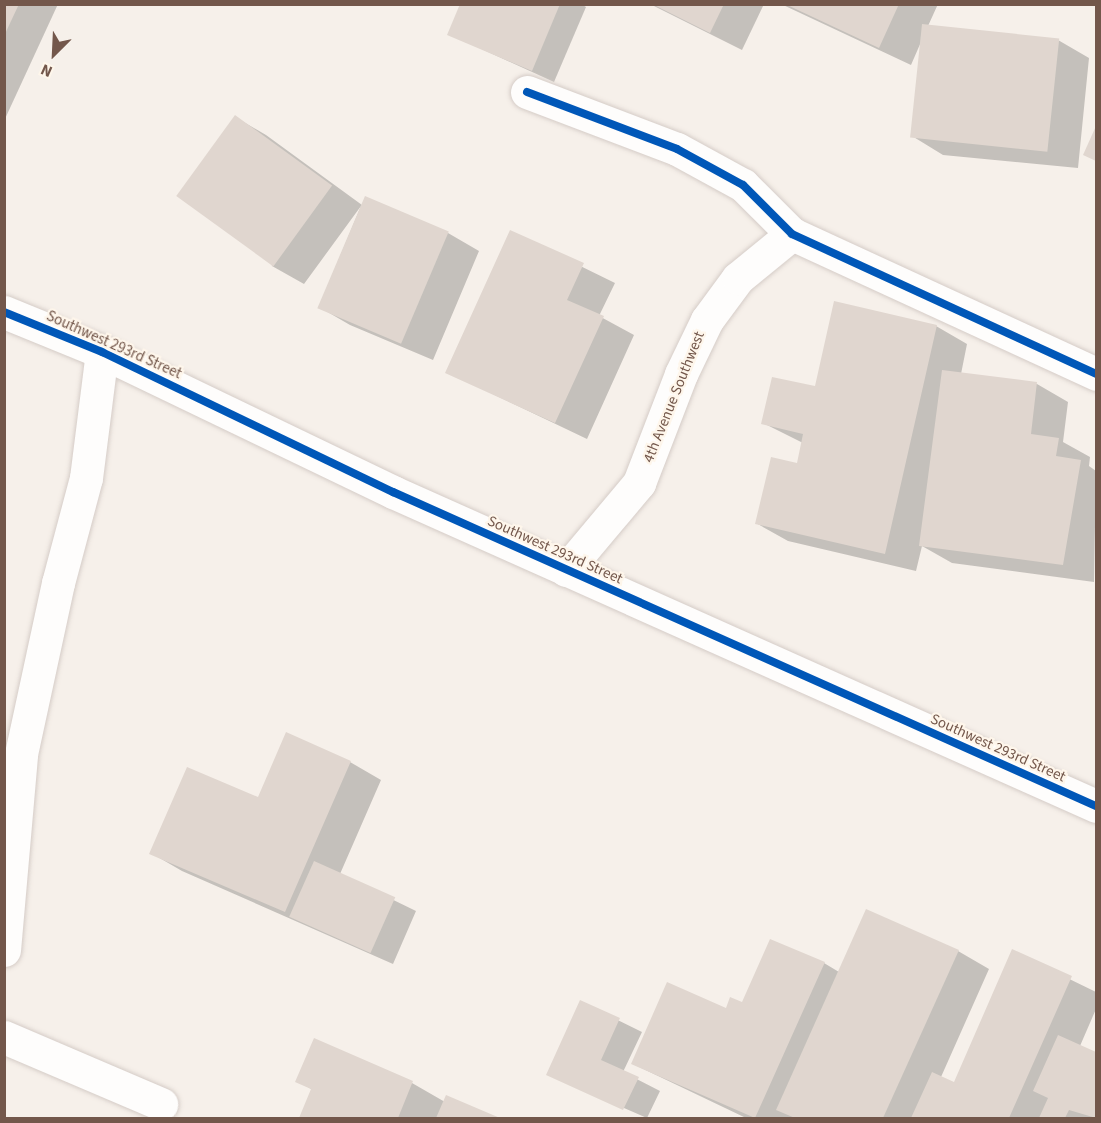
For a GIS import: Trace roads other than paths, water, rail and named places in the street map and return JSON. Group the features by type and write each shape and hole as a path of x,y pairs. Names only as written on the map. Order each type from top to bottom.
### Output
{"street":[{"path":"527,92 677,149 743,185 792,234 1096,374"},
{"name":"4th Avenue Southwest","path":"566,570 639,483 681,374 707,320 738,278 792,234"},
{"name":"Southwest 293rd Street","path":"4,312 102,352 566,570 1096,806"},
{"path":"4,950 21,754 58,583 86,478 102,352"},
{"path":"4,1037 161,1104"}]}
